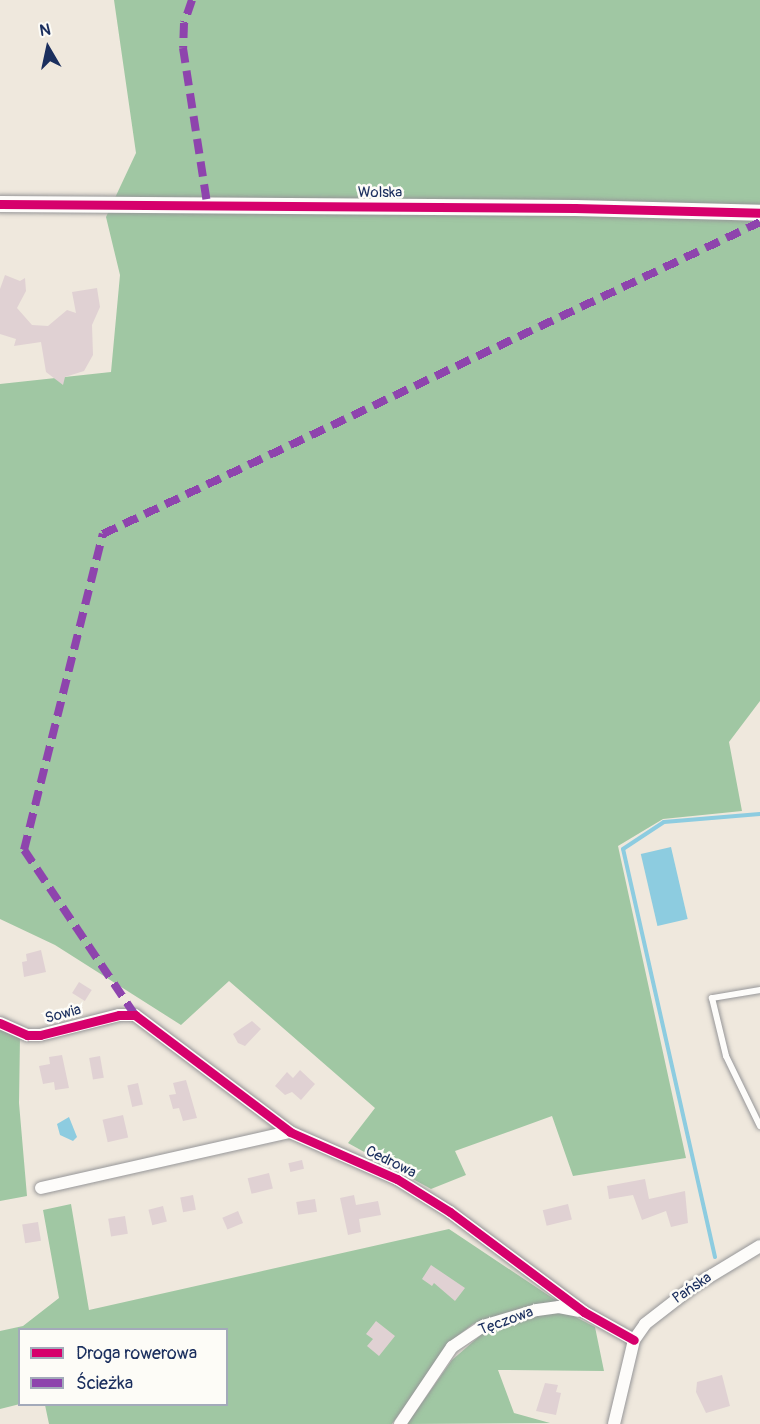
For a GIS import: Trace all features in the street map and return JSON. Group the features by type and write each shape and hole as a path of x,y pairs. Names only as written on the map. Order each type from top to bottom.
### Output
{"street":[{"name":"Wolska","path":"0,204 575,208 760,213"},
{"name":"Sowia","path":"0,1023 27,1035 40,1035 119,1015 135,1015"},
{"name":"Cedrowa","path":"135,1015 290,1132 396,1179 450,1212 584,1312 633,1340"},
{"path":"41,1188 290,1132"},
{"name":"Pańska","path":"633,1340 663,1308 760,1246"},
{"name":"Tęczowa","path":"400,1424 452,1347 483,1326 559,1306 584,1312"},
{"path":"614,1424 633,1340"}],"lane":[{"path":"760,990 712,999 726,1056 760,1126"}],"green space":[{"path":"114,0 760,0 760,701 729,742 742,811 663,819 618,846 686,1158 573,1176 552,1116 455,1151 466,1175 431,1189 348,1143 375,1108 229,981 181,1025 55,945 0,919 0,384 111,372 120,275 106,217 136,153"},
{"path":"0,1029 20,1037 19,1103 27,1196 0,1201"},
{"path":"71,1204 89,1310 449,1229 557,1301 473,1324 451,1341 392,1424 49,1424 45,1406 228,1406 228,1328 18,1328 18,1404 0,1409 0,1331 23,1326 59,1298 43,1210"},
{"path":"560,1309 595,1327 604,1371 498,1370 514,1413 550,1423 407,1424 452,1360 497,1321"}],"water":[{"path":"671,847 688,919 657,926 641,854"},
{"path":"69,1117 77,1137 73,1141 60,1135 57,1124"}],"building":[{"path":"5,275 20,281 25,278 26,291 17,308 32,325 48,326 67,310 76,313 72,292 97,288 100,307 92,325 93,355 84,371 65,377 63,385 46,372 41,342 14,346 16,339 0,334 0,289"},
{"path":"41,950 46,972 24,977 22,962 27,961 26,954"},
{"path":"79,982 92,990 85,1001 72,993"},
{"path":"252,1021 261,1029 245,1046 238,1043 233,1034"},
{"path":"62,1055 69,1088 55,1090 54,1082 43,1084 39,1066 50,1064 49,1057"},
{"path":"100,1056 104,1078 93,1080 89,1058"},
{"path":"300,1070 315,1084 301,1100 292,1092 285,1095 275,1086 287,1072 293,1078"},
{"path":"186,1080 197,1118 183,1121 179,1108 173,1109 169,1095 176,1094 173,1083"},
{"path":"138,1083 143,1104 132,1107 127,1085"},
{"path":"123,1115 128,1137 108,1142 103,1120"},
{"path":"302,1160 304,1169 290,1172 288,1163"},
{"path":"269,1173 273,1189 252,1194 248,1178"},
{"path":"645,1179 649,1199 685,1191 688,1223 671,1227 666,1211 642,1220 633,1195 609,1199 607,1186"},
{"path":"193,1195 196,1210 183,1212 180,1197"},
{"path":"354,1195 356,1205 378,1201 381,1215 359,1219 361,1232 348,1235 340,1198"},
{"path":"315,1199 317,1212 298,1215 296,1202"},
{"path":"568,1204 572,1220 547,1226 543,1210"},
{"path":"163,1206 167,1222 152,1225 148,1210"},
{"path":"238,1211 243,1223 227,1230 222,1218"},
{"path":"125,1216 128,1234 111,1236 108,1219"},
{"path":"38,1222 41,1241 25,1243 22,1225"},
{"path":"431,1265 465,1288 455,1301 434,1283 432,1286 422,1279"},
{"path":"376,1321 395,1336 379,1356 367,1346 373,1339 366,1334"},
{"path":"722,1375 730,1406 706,1413 696,1392 697,1382"},
{"path":"545,1383 558,1385 556,1392 561,1393 556,1415 536,1411"}],"waterway":[{"path":"715,1257 623,849 664,822 760,814"}],"marked path":[{"path":"192,0 184,23 183,48 208,209"},
{"path":"135,1015 24,850 103,534 760,222"}],"cycle path":[{"path":"0,204 575,208 760,213"},
{"path":"0,1023 27,1035 40,1035 119,1015 135,1015 290,1132 397,1179 450,1212 584,1312 634,1340"}]}
